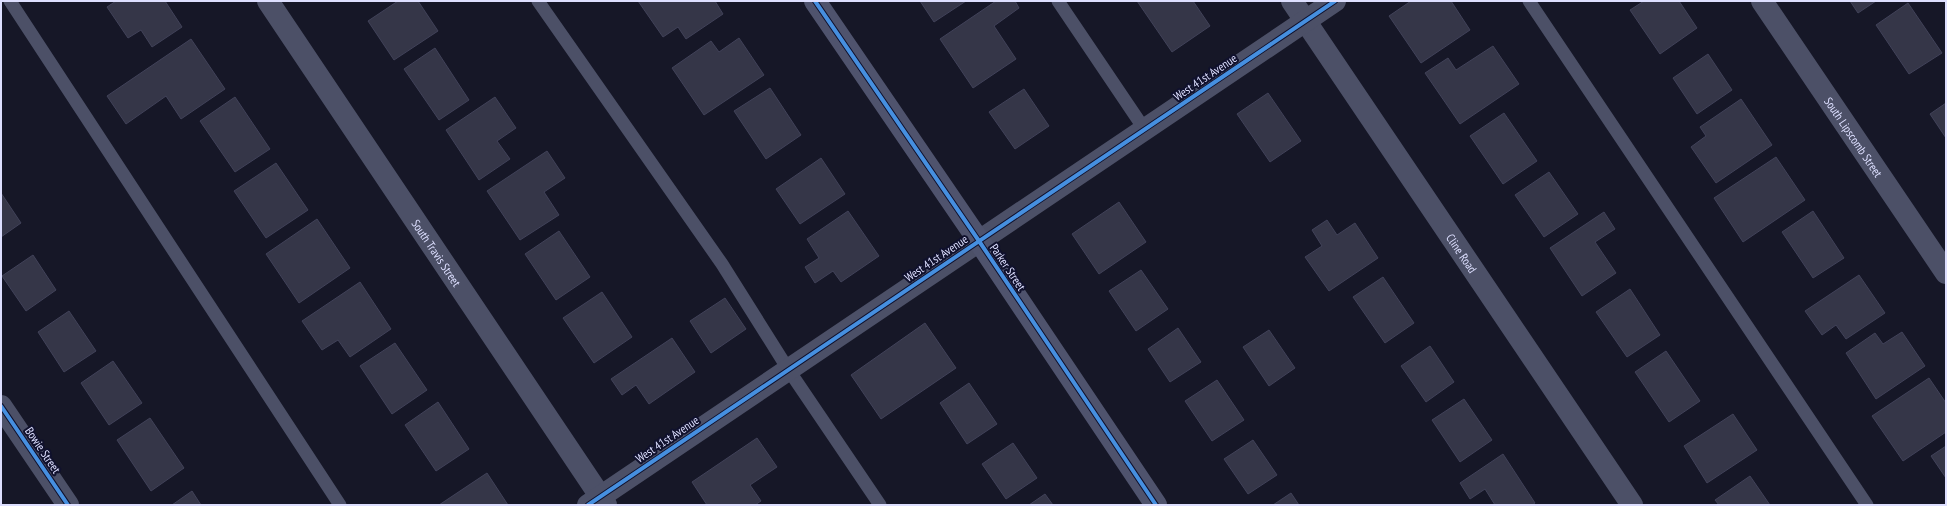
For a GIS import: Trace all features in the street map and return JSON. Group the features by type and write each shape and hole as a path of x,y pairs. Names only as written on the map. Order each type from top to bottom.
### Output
{"main road":[{"name":"Parker Street","path":"814,1 979,241 1156,505"}],"street":[{"name":"South Travis Street","path":"268,1 599,502"},
{"name":"Cline Road","path":"1292,1 1632,505"},
{"name":"West 41st Avenue","path":"599,502 788,369 1145,130 1334,1"},
{"name":"South Lipscomb Street","path":"1762,1 1946,273"},
{"name":"Bowie Street","path":"1,406 68,505"}],"lane":[{"path":"10,1 340,505"},
{"path":"538,1 722,264 788,369 880,505"},
{"path":"1058,1 1145,130"},
{"path":"1529,1 1867,505"}],"building":[{"path":"116,1 165,1 182,27 152,47 141,30 128,38 107,7"},
{"path":"398,1 418,1 438,31 394,60 368,21"},
{"path":"638,1 715,1 723,14 686,39 678,27 663,37"},
{"path":"920,1 966,1 934,22"},
{"path":"996,1 1015,1 1019,8 994,26 1016,59 973,88 940,39"},
{"path":"1137,1 1193,1 1210,26 1172,52"},
{"path":"1411,1 1451,1 1470,30 1421,63 1389,16"},
{"path":"1644,1 1679,1 1697,28 1660,54 1630,10"},
{"path":"1850,1 1876,1 1858,13"},
{"path":"1908,3 1942,53 1909,74 1876,25"},
{"path":"739,38 764,75 704,115 672,68 711,41 719,52"},
{"path":"191,39 225,89 181,119 166,96 126,124 107,96"},
{"path":"1493,46 1519,84 1460,124 1425,73 1448,58 1456,70"},
{"path":"435,48 469,100 439,120 404,69"},
{"path":"1708,54 1732,90 1697,114 1673,78"},
{"path":"770,88 801,135 766,159 734,111"},
{"path":"1024,89 1049,126 1015,149 989,112"},
{"path":"1268,93 1301,141 1270,162 1237,114"},
{"path":"235,97 270,149 235,172 200,121"},
{"path":"495,97 516,128 497,141 510,159 479,180 446,130"},
{"path":"1741,99 1772,145 1716,183 1691,147 1706,136 1700,127"},
{"path":"1946,103 1946,138 1930,114"},
{"path":"1504,113 1537,161 1503,184 1470,136"},
{"path":"547,151 565,178 544,192 559,215 520,240 487,191"},
{"path":"1776,157 1805,200 1743,242 1714,198"},
{"path":"821,158 845,194 800,224 776,189"},
{"path":"276,163 308,210 266,238 234,191"},
{"path":"1549,172 1578,214 1544,237 1515,195"},
{"path":"1,193 21,223 1,237"},
{"path":"1119,202 1146,242 1099,274 1072,234"},
{"path":"848,211 879,256 841,282 833,271 815,283 805,267 819,258 807,239"},
{"path":"1813,211 1844,258 1813,278 1782,232"},
{"path":"1604,212 1615,229 1595,242 1616,273 1582,296 1550,248"},
{"path":"317,219 350,268 299,303 266,254"},
{"path":"1327,220 1337,235 1355,223 1378,258 1329,291 1305,257 1322,246 1312,230"},
{"path":"559,231 590,277 556,300 525,254"},
{"path":"33,255 56,290 26,311 2,276"},
{"path":"1141,270 1168,309 1136,331 1109,291"},
{"path":"1859,275 1885,313 1846,339 1836,325 1822,335 1805,311"},
{"path":"1383,277 1414,323 1385,343 1353,297"},
{"path":"360,282 391,329 350,357 338,340 322,350 302,321"},
{"path":"1630,289 1660,335 1627,357 1596,312"},
{"path":"602,292 632,337 594,363 563,318"},
{"path":"725,298 746,329 711,353 690,321"},
{"path":"69,311 96,351 64,372 38,332"},
{"path":"925,323 956,368 881,419 851,375"},
{"path":"1178,328 1201,362 1170,382 1148,349"},
{"path":"1269,330 1295,368 1269,386 1243,347"},
{"path":"1902,332 1925,366 1876,399 1846,353 1875,333 1883,344"},
{"path":"672,338 695,372 649,404 636,385 622,395 611,379"},
{"path":"395,343 427,390 392,414 360,366"},
{"path":"1430,346 1454,382 1426,402 1401,366"},
{"path":"1666,351 1700,401 1669,422 1635,372"},
{"path":"113,361 142,403 109,425 81,383"},
{"path":"1929,378 1946,403 1946,432 1903,461 1872,416"},
{"path":"1217,380 1244,420 1212,441 1185,401"},
{"path":"969,383 997,424 967,444 940,403"},
{"path":"1464,399 1492,440 1460,462 1432,420"},
{"path":"438,402 469,449 436,471 405,425"},
{"path":"1733,414 1757,450 1707,483 1684,446"},
{"path":"150,418 184,468 151,491 117,440"},
{"path":"757,438 777,467 750,485 761,501 755,505 707,505 692,482"},
{"path":"1253,440 1277,475 1248,494 1224,459"},
{"path":"1013,443 1037,478 1006,499 982,464"},
{"path":"1946,446 1946,478 1931,456"},
{"path":"1503,454 1535,503 1532,505 1495,505 1485,489 1470,499 1460,483"},
{"path":"487,473 508,505 439,505"},
{"path":"1750,476 1770,505 1719,505 1715,500"},
{"path":"192,491 201,505 172,505"},
{"path":"1291,493 1299,505 1273,505"},
{"path":"1045,494 1053,505 1029,505"}],"cycle path":[{"path":"815,1 979,241 1156,505"},
{"path":"588,505 1335,1"},
{"path":"1,406 68,505"}]}
